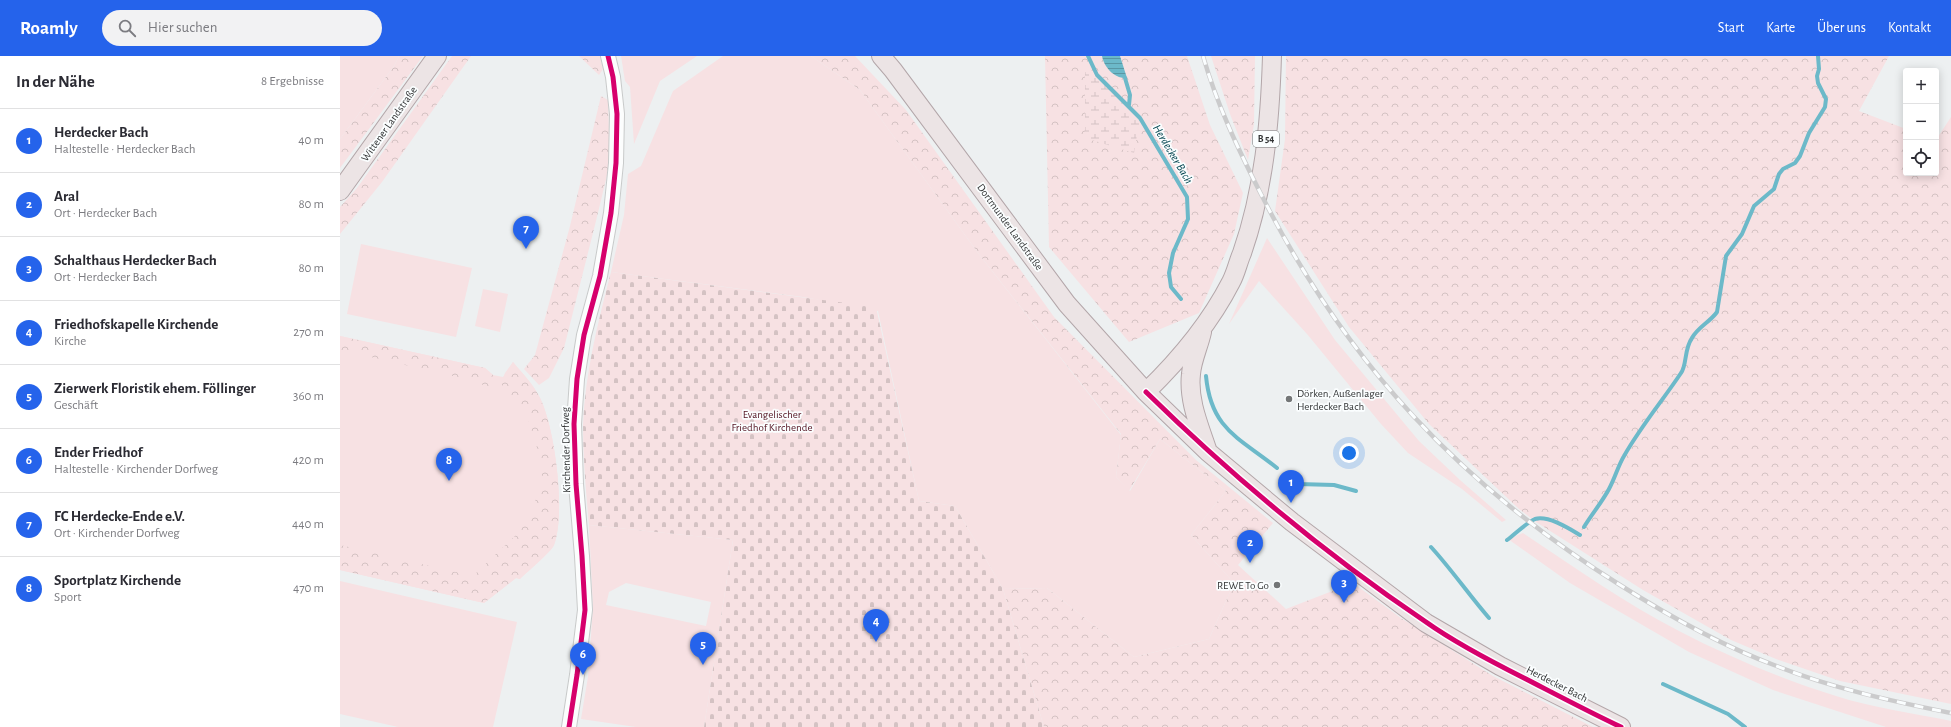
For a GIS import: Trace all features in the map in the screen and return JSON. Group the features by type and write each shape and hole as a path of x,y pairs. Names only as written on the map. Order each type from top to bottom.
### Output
{"main road":[{"name":"Wittener Landstraße","path":"340,191 437,56"},
{"name":"Dortmunder Landstraße","path":"880,56 893,70 1067,304 1146,392"},
{"name":"B 54","path":"1146,392 1204,327 1232,281 1253,222 1263,169 1271,89 1272,56"},
{"name":"B 54","path":"1204,327 1191,374 1191,398 1208,452"},
{"name":"Herdecker Bach","path":"1146,392 1208,452 1292,522 1426,623 1500,666 1621,727"}],"street":[{"name":"Kirchender Dorfweg","path":"569,727 578,675 585,610 576,484 574,424 577,379 584,335 600,276 611,213 616,163 617,108 608,56"}],"green space":[{"path":"340,56 399,56 394,66 340,139"},
{"path":"399,56 423,56 340,168 340,139 394,66"},
{"path":"452,56 471,56 382,182 340,234 340,207 357,188"},
{"path":"579,56 600,56 603,69 599,75"},
{"path":"621,56 697,56 660,81 634,144 630,87 625,81"},
{"path":"723,56 811,56 860,90 978,253 1121,435 1116,477 1130,491 1160,439 1226,491 1191,535 1234,583 1209,639 1134,657 1047,588 1003,589 955,506 919,501 878,311 803,297 611,272 624,215 628,174 641,166 673,91"},
{"path":"811,56 855,56 906,110 1054,317 1196,460 1273,523 1238,565 1286,609 1353,583 1401,618 1493,676 1593,727 1044,727 1003,589 1047,588 1134,657 1209,639 1234,583 1191,535 1226,491 1160,439 1129,491 1116,477 1121,434 978,253 860,90"},
{"path":"1045,56 1187,56 1210,125 1243,193 1234,234 1199,313 1129,342 1049,247"},
{"path":"1211,56 1255,56 1254,124 1248,160 1230,114"},
{"path":"1286,56 1889,56 1859,111 1903,128 1903,176 1939,176 1939,135 1951,117 1951,704 1840,681 1776,659 1731,640 1643,590 1536,522 1519,509 1429,424 1349,327 1275,211 1285,139"},
{"path":"1085,72 1097,75 1140,118 1134,153 1085,138"},
{"path":"601,96 608,100 610,163 564,348 549,378 539,385 524,369 535,355 570,226"},
{"path":"1267,238 1335,340 1419,441 1460,480 1506,520 1502,522 1462,489 1408,453 1381,424 1307,334 1259,281 1229,324"},
{"path":"361,244 472,268 456,337 347,314"},
{"name":"Evangelischer Friedhof Kirchende","path":"611,272 876,307 919,501 955,506 1003,589 1044,727 704,727 733,540 589,525 584,450 584,406 589,367"},
{"path":"483,289 508,294 500,332 475,326"},
{"path":"340,336 485,368 493,375 503,377 513,362 535,388 540,398 550,429 557,471 559,513 554,545 544,557 520,579 516,578 484,603 340,570"},
{"path":"340,336 485,368 493,375 489,390 479,382 340,350"},
{"path":"513,362 535,388 540,398 550,429 559,492 557,531 552,548 520,579 516,578 484,603 340,570 340,545 473,576 519,532 536,499 542,476 539,454 527,416 509,395 511,393 509,388 506,389 501,384 505,373"},
{"path":"589,525 733,540 704,727 636,727 581,719 588,677 593,607","holes":["626,583 711,602 706,626 606,605 609,592"]},
{"path":"1523,533 1639,609 1717,650 1776,675 1816,689 1864,704 1951,721 1951,727 1886,727 1773,690 1689,652 1570,583 1508,539"},
{"path":"340,581 517,622 493,727 398,727 340,714"}],"water":[{"path":"1102,56 1120,56 1127,78 1118,77 1110,72"}],"waterway":[{"name":"Herdecker Bach","path":"1088,56 1097,75 1140,118 1187,197 1188,219 1173,253 1169,273 1171,287 1181,299"},
{"path":"1584,527 1609,489 1622,460 1631,445 1683,370 1689,342 1697,331 1717,312 1726,256 1742,234 1754,206 1774,189 1779,174 1783,169 1795,163 1800,156 1809,133 1825,107 1826,99 1818,83 1817,76 1819,69 1818,56"},
{"path":"1125,78 1130,95 1129,105"},
{"name":"Herdecker Bach","path":"1206,376 1209,394 1214,409 1221,421 1240,440 1277,468"},
{"name":"Herdecker Bach","path":"1285,475 1298,484 1334,485 1356,491"},
{"path":"1507,540 1528,523 1540,518 1559,523 1580,535"},
{"name":"Herdecker Bach","path":"1431,547 1489,618"},
{"name":"Herdecker Bach","path":"1663,684 1728,714 1745,727"}],"railway":[{"path":"1203,56 1222,110 1262,196 1295,257 1331,314 1371,367 1413,416 1459,462 1509,506 1562,546 1638,597 1714,639 1754,657 1817,681 1884,699 1951,713"}],"cycle path":[{"path":"569,727 585,610 576,484 574,424 577,379 584,335 600,276 611,213 616,163 617,114 613,77 608,56"},
{"path":"1146,392 1212,454 1280,513 1388,596 1450,638 1500,666 1621,727"}],"place":[{"name":"FC Herdecke-Ende e.V.","path":"526,249"},
{"name":"Dörken, Außenlager Herdecker Bach","path":"1289,399"},
{"name":"Sportplatz Kirchende","path":"449,481"},
{"name":"Herdecker Bach","path":"1291,503"},
{"name":"Aral","path":"1250,563"},
{"name":"REWE To Go","path":"1277,585"},
{"name":"Schalthaus Herdecker Bach","path":"1344,603"},
{"name":"Friedhofskapelle Kirchende","path":"876,642"},
{"name":"Zierwerk Floristik ehem. Föllinger","path":"703,665"},
{"name":"Ender Friedhof","path":"583,675"}]}
